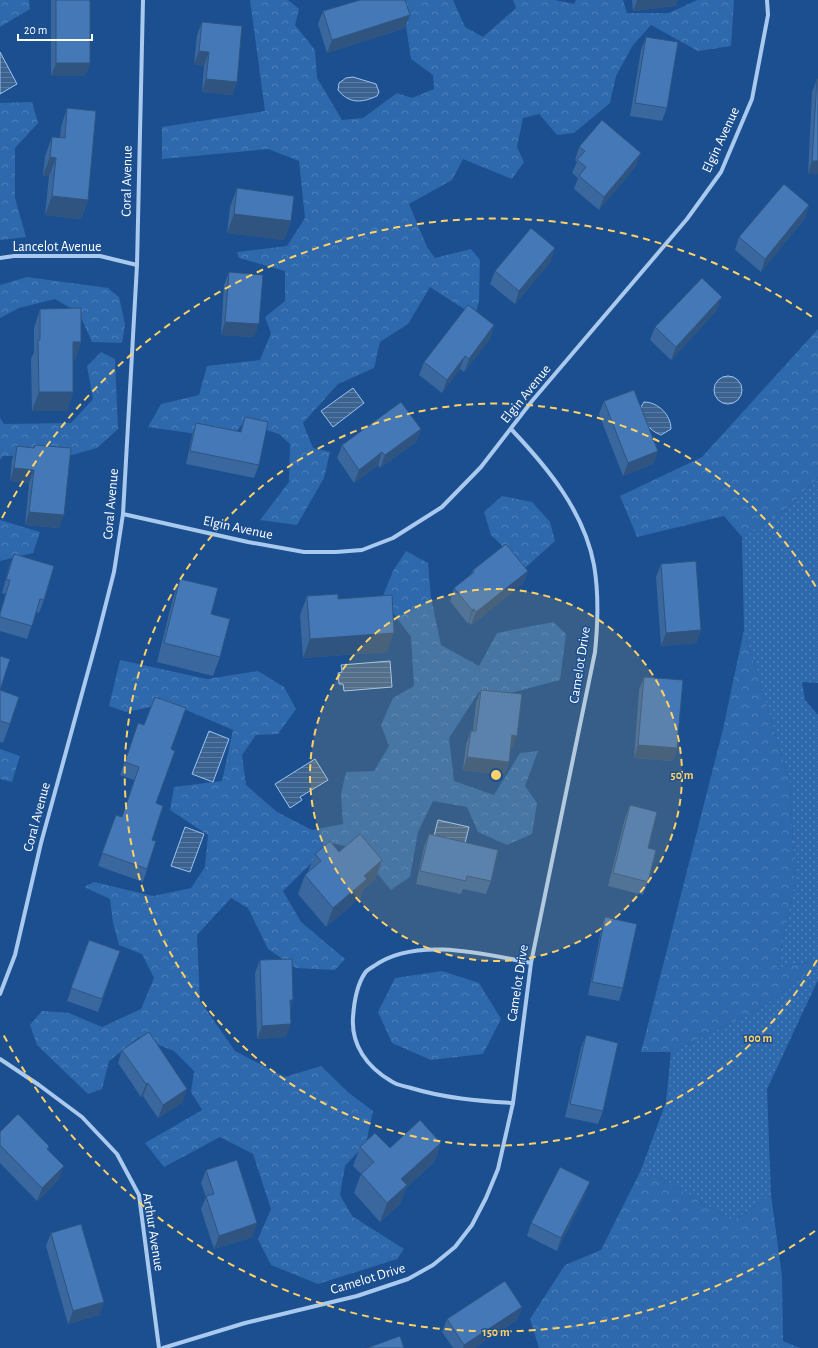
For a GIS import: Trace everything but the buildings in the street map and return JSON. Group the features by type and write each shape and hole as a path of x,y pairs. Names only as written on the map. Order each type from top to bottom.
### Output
{"street":[{"name":"Coral Avenue","path":"0,994 15,955 41,843 98,635 114,572 123,514 136,265 143,0"},
{"name":"Elgin Avenue","path":"123,514 248,542 304,552 362,550 393,538 442,507 481,467 532,402 686,219 721,172 752,99 768,15 767,0"},
{"name":"Lancelot Avenue","path":"0,258 14,256 100,256 136,265"},
{"name":"Camelot Drive","path":"163,1348 245,1323 357,1296 408,1279 433,1265 455,1247 472,1225 486,1198 498,1168 513,1104 531,963 595,652 598,623 594,564 585,535 572,507 553,478 535,455 511,429"},
{"path":"513,1104 460,1100 391,1082 364,1060 352,1031 355,998 365,973 382,960 409,952 441,950 475,953 531,963"},
{"name":"Arthur Avenue","path":"0,1059 39,1085 82,1117 117,1154 139,1195 159,1348"}],"green space":[{"path":"0,0 29,0 30,9 0,27"},
{"path":"250,0 288,0 299,9 295,25 315,50 317,78 342,120 363,118 397,93 412,98 434,89 433,75 411,59 402,0 453,0 465,27 483,37 516,8 513,0 555,0 574,4 576,0 623,0 627,13 669,13 697,0 734,0 731,46 698,51 651,25 633,45 616,76 610,103 574,133 557,135 539,114 523,118 517,147 524,162 512,179 463,159 452,180 409,204 427,247 435,258 471,249 480,260 479,301 475,316 430,287 408,324 380,342 374,368 338,384 303,423 313,448 330,452 324,478 297,525 260,520 289,482 290,444 279,434 243,423 231,439 148,427 161,404 199,395 207,366 260,360 271,333 265,317 285,301 285,271 239,258 237,252 287,246 305,218 299,161 268,149 162,159 162,127 265,111"},
{"path":"32,102 38,123 15,148 15,198 26,237 0,240 0,103"},
{"path":"27,277 108,288 119,297 125,324 122,343 92,342 79,313 55,299 19,308 0,318 0,285"},
{"path":"818,329 818,477 788,508 742,537 724,516 637,537 620,496 702,457"},
{"path":"101,352 115,359 118,429 97,448 72,455 3,456 0,460 0,418 4,424 71,423 93,399 87,366"},
{"path":"818,477 818,683 802,682 805,700 818,715 818,960 777,968 795,882 790,783 744,630 742,537 788,508"},
{"path":"502,496 532,502 550,522 555,541 525,568 491,535 484,512"},
{"path":"0,520 40,532 33,553 0,561"},
{"path":"406,551 428,563 431,598 441,645 479,666 497,633 553,622 566,634 560,680 511,693 479,692 449,738 454,781 494,795 520,753 538,751 525,786 537,803 532,834 507,845 478,832 467,807 433,801 418,832 410,877 391,890 357,849 332,843 283,891 301,922 345,959 335,970 296,968 268,949 248,908 231,898 197,935 200,1001 235,1051 285,1077 321,1066 349,1093 373,1111 366,1143 345,1166 340,1195 352,1216 404,1249 397,1259 318,1284 271,1265 258,1239 271,1209 253,1154 220,1137 164,1167 145,1143 202,1110 191,1092 194,1071 174,1051 139,1037 109,1061 102,1089 88,1094 37,1045 30,1025 42,1011 69,1013 102,1027 141,1009 154,978 142,954 119,945 113,923 110,899 84,887 94,882 153,896 191,888 205,867 208,835 170,810 174,787 222,781 233,730 170,703 126,712 109,706 120,660 207,679 258,671 284,687 296,709 278,734 256,735 242,755 246,785 277,812 312,830 343,824 341,794 346,772 374,771 389,746 381,725 393,698 414,686 411,637 382,598 393,571"},
{"path":"744,630 790,783 795,882 777,968 818,960 818,966 758,1010 671,1052 641,1052 723,729"},
{"path":"0,749 20,756 12,782 0,779"},
{"path":"818,966 818,980 767,1089 771,1195 733,1221 668,1182 641,1170 666,1102 671,1052 758,1010"},
{"path":"442,971 479,983 501,1019 483,1054 431,1060 392,1043 378,1012 395,978"},
{"path":"641,1170 668,1182 733,1221 771,1195 782,1276 783,1341 800,1348 539,1348 530,1319 565,1265 601,1250"}],"shaded area":[{"path":"0,52 17,84 0,94"},
{"path":"353,77 376,84 379,92 377,96 366,100 356,101 342,95 338,90 339,83 346,78"},
{"path":"728,376 738,380 742,390 738,400 728,404 718,400 714,390 718,380"},
{"path":"353,388 364,403 333,427 321,411"},
{"path":"644,402 654,404 663,410 669,419 671,429 661,435 656,433 646,424 641,407"},
{"path":"390,661 392,687 344,691 343,684 339,684 338,673 342,672 341,665"},
{"path":"209,731 229,739 213,782 192,774"},
{"path":"315,759 328,780 300,797 302,800 290,808 275,784"},
{"path":"438,820 469,827 465,843 434,836"},
{"path":"185,827 204,834 190,872 171,866"}]}
